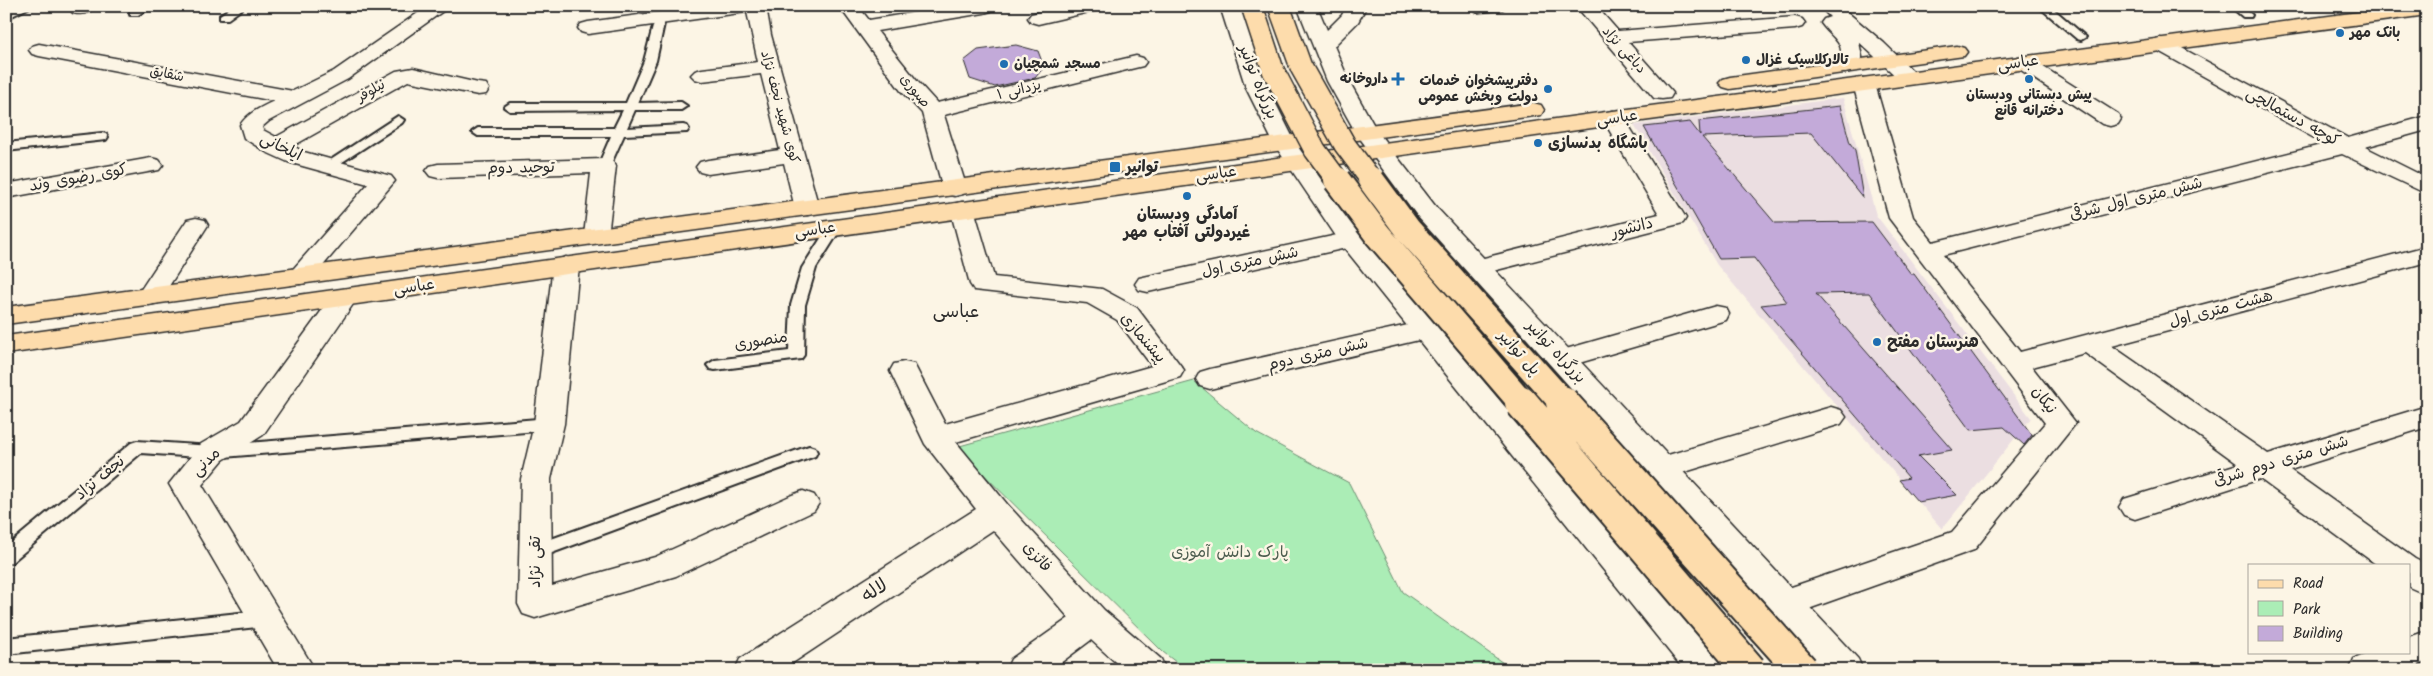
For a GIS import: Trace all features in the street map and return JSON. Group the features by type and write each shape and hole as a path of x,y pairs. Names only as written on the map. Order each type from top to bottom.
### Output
{"main road":[{"name":"پل توانیر","path":"1252,6 1274,70 1315,150 1378,235 1750,670"},
{"name":"پل توانیر","path":"1279,6 1301,67 1345,145 1408,230 1802,670"},
{"name":"عباسى","path":"6,316 807,208 958,199 1374,142 1613,118 1854,76 1890,61 2081,37 2241,11 2313,6"},
{"name":"عباسى","path":"1374,142 1662,93 1854,76 1909,78 2427,9"},
{"name":"عباسى","path":"6,345 835,227 958,199"},
{"path":"541,244 551,267"}],"street":[{"path":"588,28 749,6"},
{"name":"کوی شهید نجف نژاد","path":"756,6 807,208"},
{"name":"صبوری","path":"848,6 909,86 932,111 958,199"},
{"path":"1038,18 1091,6"},
{"name":"بزرگراه توانیر","path":"1230,6 1257,88 1291,153 1347,234 1705,670"},
{"name":"بزرگراه توانیر","path":"1307,6 1338,81 1374,142 1427,212 1786,603 1845,670"},
{"path":"1324,44 1350,18 1355,9 1353,6"},
{"name":"دباغی نژاد","path":"1585,6 1662,93"},
{"path":"1813,6 1851,45 1854,76"},
{"path":"1828,6 1909,78"},
{"name":"ایلخانی","path":"300,276 383,181 326,167 274,146 252,133 251,126 261,116 341,75 438,7"},
{"path":"865,27 984,7"},
{"path":"1613,37 1795,23"},
{"name":"کوچه دستمالچی","path":"2160,44 2345,146 2427,187"},
{"name":"شقایق","path":"39,50 294,98"},
{"name":"یزدانی ۱","path":"932,111 1136,62"},
{"path":"2022,62 2110,119"},
{"path":"702,75 770,67"},
{"name":"نیلوفر","path":"274,146 403,75 413,74 478,89"},
{"name":"نیکان","path":"1786,603 1963,542 2062,423 2016,362 1901,218 1854,76"},
{"path":"1257,88 1276,92 1301,93 1324,88 1338,81"},
{"name":"دانشور","path":"1477,267 1674,218 1613,118"},
{"name":"شش متری اول شرقی","path":"1927,251 2345,146 2427,123"},
{"path":"708,167 793,155"},
{"name":"کوی رضوی وند","path":"6,191 151,166"},
{"path":"596,236 604,166"},
{"name":"توحید دوم","path":"438,171 604,166"},
{"name":"پیشنمازی","path":"936,437 1170,370 1127,314 1093,296 983,284 958,199"},
{"path":"1347,234 1356,216 1378,209 1403,208 1427,212"},
{"path":"149,297 196,225"},
{"name":"شش متری اول","path":"1148,284 1347,234"},
{"name":"هشت متری اول","path":"2016,362 2427,254"},
{"name":"تقی نژاد","path":"551,267 549,424 536,480 535,604 664,567 804,503"},
{"name":"مدنی","path":"296,670 185,484 212,452 252,428 345,297"},
{"path":"1562,359 1716,314"},
{"name":"شش متری دوم","path":"1210,379 1426,330"},
{"path":"2090,343 2401,564"},
{"name":"فائزی","path":"904,371 936,437 996,512 1092,620 1148,670"},
{"name":"شش متری دوم شرقی","path":"2135,507 2427,416"},
{"path":"1662,468 1831,417"},
{"name":"لاله","path":"753,670 996,512"},
{"path":"2410,571 2427,582"},
{"path":"1024,670 1092,620"},
{"path":"2410,652 2427,645"},
{"path":"2367,670 2405,654"}],"lane":[{"path":"6,16 27,6"},
{"path":"134,13 146,6"},
{"path":"224,17 241,6"},
{"path":"1474,6 1477,9 1502,6"},
{"path":"1969,7 1973,6"},
{"path":"2043,6 2081,37"},
{"path":"604,166 650,61 660,19"},
{"path":"510,107 630,108 681,106"},
{"path":"326,167 398,120"},
{"path":"478,132 619,132 683,129"},
{"path":"6,147 102,137"},
{"name":"منصوری","path":"715,365 796,355 798,305 806,277 809,268 835,227"},
{"name":"نجف نژاد","path":"6,558 137,447 212,452 549,424"},
{"path":"535,552 809,452"},
{"path":"6,646 266,618"}],"shaded area":[{"name":"هنرستان مفتح","path":"1843,98 1876,215 2031,418 1942,529 1717,265 1634,125"}],"green space":[{"name":"پارک دانش آموزی","path":"1194,381 1256,433 1349,483 1403,592 1513,670 1186,670 1163,652 956,447"}],"building":[{"name":"مسجد شمچیان","path":"1016,45 1038,51 1044,67 1035,78 995,87 970,79 964,61 978,50"},
{"path":"1840,106 1850,143 1855,150 1863,198 1811,133 1702,137 1775,223 1872,222 1911,274 1914,274 2032,435 2024,445 2004,427 1970,430 1869,293 1816,294 1952,450 1918,456 1957,495 1918,502 1899,480 1909,478 1761,305 1787,302 1754,258 1719,259 1644,127 1690,122 1700,135 1699,121"}],"place":[{"name":"بانک مهر","path":"2340,33"},
{"name":"تالارکلاسیک غزال","path":"1746,60"},
{"name":"مسجد شمچیان","path":"1004,64"},
{"name":"داروخانه","path":"1398,79"},
{"name":"پیش دبستانی ودبستان دخترانه قانع","path":"2029,79"},
{"name":"دفترپیشخوان خدمات دولت وبخش عمومی","path":"1548,89"},
{"name":"باشگاه بدنسازی","path":"1538,143"},
{"name":"توانیر","path":"1115,167"},
{"name":"آمادگی ودبستان غیردولتی آفتاب مهر","path":"1187,196"},
{"name":"هنرستان مفتح","path":"1877,342"}],"district":[{"name":"عباسی","path":"956,312"}]}
